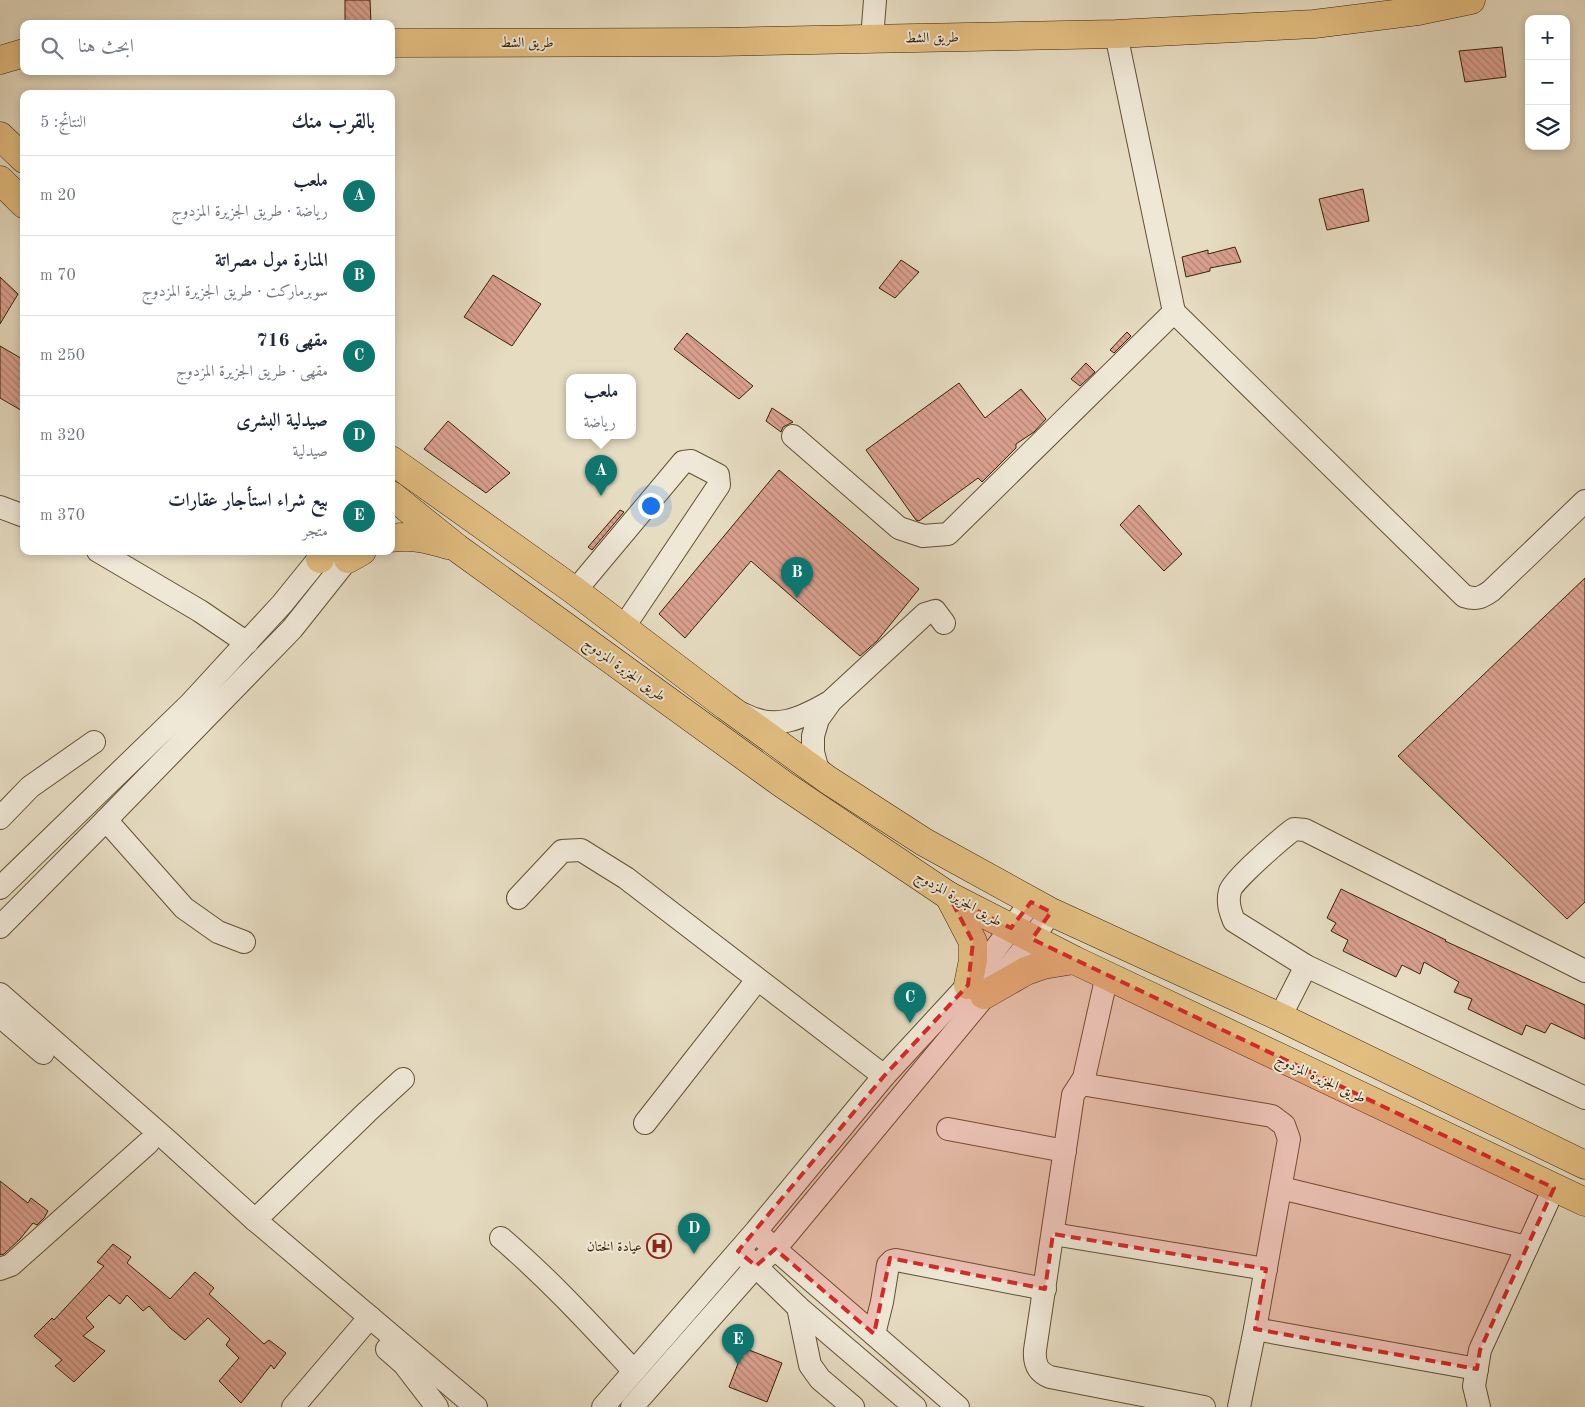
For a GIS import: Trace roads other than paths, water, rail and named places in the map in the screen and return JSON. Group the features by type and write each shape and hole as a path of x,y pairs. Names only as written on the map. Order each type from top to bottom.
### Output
{"main road":[{"name":"طريق الشط","path":"395,43 708,42 1116,34 1314,24 1418,10 1471,0"},
{"path":"0,39 20,42"},
{"path":"0,60 20,54"},
{"path":"0,136 20,155"},
{"path":"0,180 20,200"},
{"path":"402,467 576,590 726,706 828,780 924,842 1041,907 1280,1017 1585,1165"},
{"name":"طريق الجزيرة المزدوج","path":"395,499 457,548 784,785 949,896 1074,960 1585,1202"},
{"path":"395,538 407,536 425,538 457,548"},
{"path":"949,896 973,942 976,990 1043,965 1074,960"}],"street":[{"path":"872,39 874,0"},
{"path":"1116,34 1174,312 1464,596 1474,600 1481,598 1491,591 1585,501"},
{"path":"793,436 900,528 923,536 948,534 1174,312"},
{"path":"576,590 683,462 691,461 718,475 719,485 624,628"},
{"path":"395,488 402,467"},
{"path":"0,507 20,514"},
{"path":"105,555 200,611 247,643"},
{"path":"4,875 190,704 247,643 338,555"},
{"path":"0,927 292,629 338,555"},
{"path":"828,780 817,768 813,752 813,736 818,719 831,701 925,614 935,611 944,623"},
{"path":"726,706 762,722 777,722 790,721 805,716 831,701"},
{"path":"0,818 30,787 94,742"},
{"path":"106,820 184,908 218,932 244,942"},
{"path":"1585,970 1305,830 1294,829 1267,852 1231,889 1228,908 1234,921 1306,966 1585,1098"},
{"path":"518,898 562,851 581,850 626,878 884,1076"},
{"path":"632,1407 756,1266 775,1249 1041,907"},
{"path":"1280,1017 1306,966"},
{"path":"1107,975 1084,1078 1073,1095 1034,1356 1035,1362 1041,1372 1050,1377 1133,1400 1204,1407"},
{"path":"645,1123 757,980"},
{"path":"603,1407 756,1231 884,1076 976,990"},
{"path":"0,994 169,1142 366,1322 404,1364 437,1407"},
{"path":"0,1016 148,1143 366,1322 476,1407"},
{"path":"255,1220 403,1080"},
{"path":"1081,1084 1272,1116 1284,1125 1289,1139 1239,1407"},
{"path":"948,1129 1065,1151"},
{"path":"0,1269 11,1265 148,1143"},
{"path":"1281,1188 1526,1247"},
{"path":"1479,1407 1474,1386 1480,1350 1554,1188"},
{"path":"756,1231 958,1407"},
{"path":"1053,1234 1266,1269"},
{"path":"501,1238 569,1301 634,1371"},
{"path":"738,1251 798,1307 914,1407"},
{"path":"874,1334 888,1265 892,1261 896,1260 1045,1289"},
{"path":"798,1307 810,1366 820,1379 853,1407"},
{"path":"293,1407 366,1322"},
{"path":"1255,1329 1477,1369"}],"place":[{"name":"ملعب","path":"601,496"},
{"name":"المنارة مول مصراتة","path":"797,598"},
{"name":"مقهى 716","path":"910,1023"},
{"name":"عيادة الختان","path":"659,1246"},
{"name":"صيدلية البشرى","path":"694,1254"},
{"name":"بيع شراء استأجار عقارات","path":"738,1365"}]}
